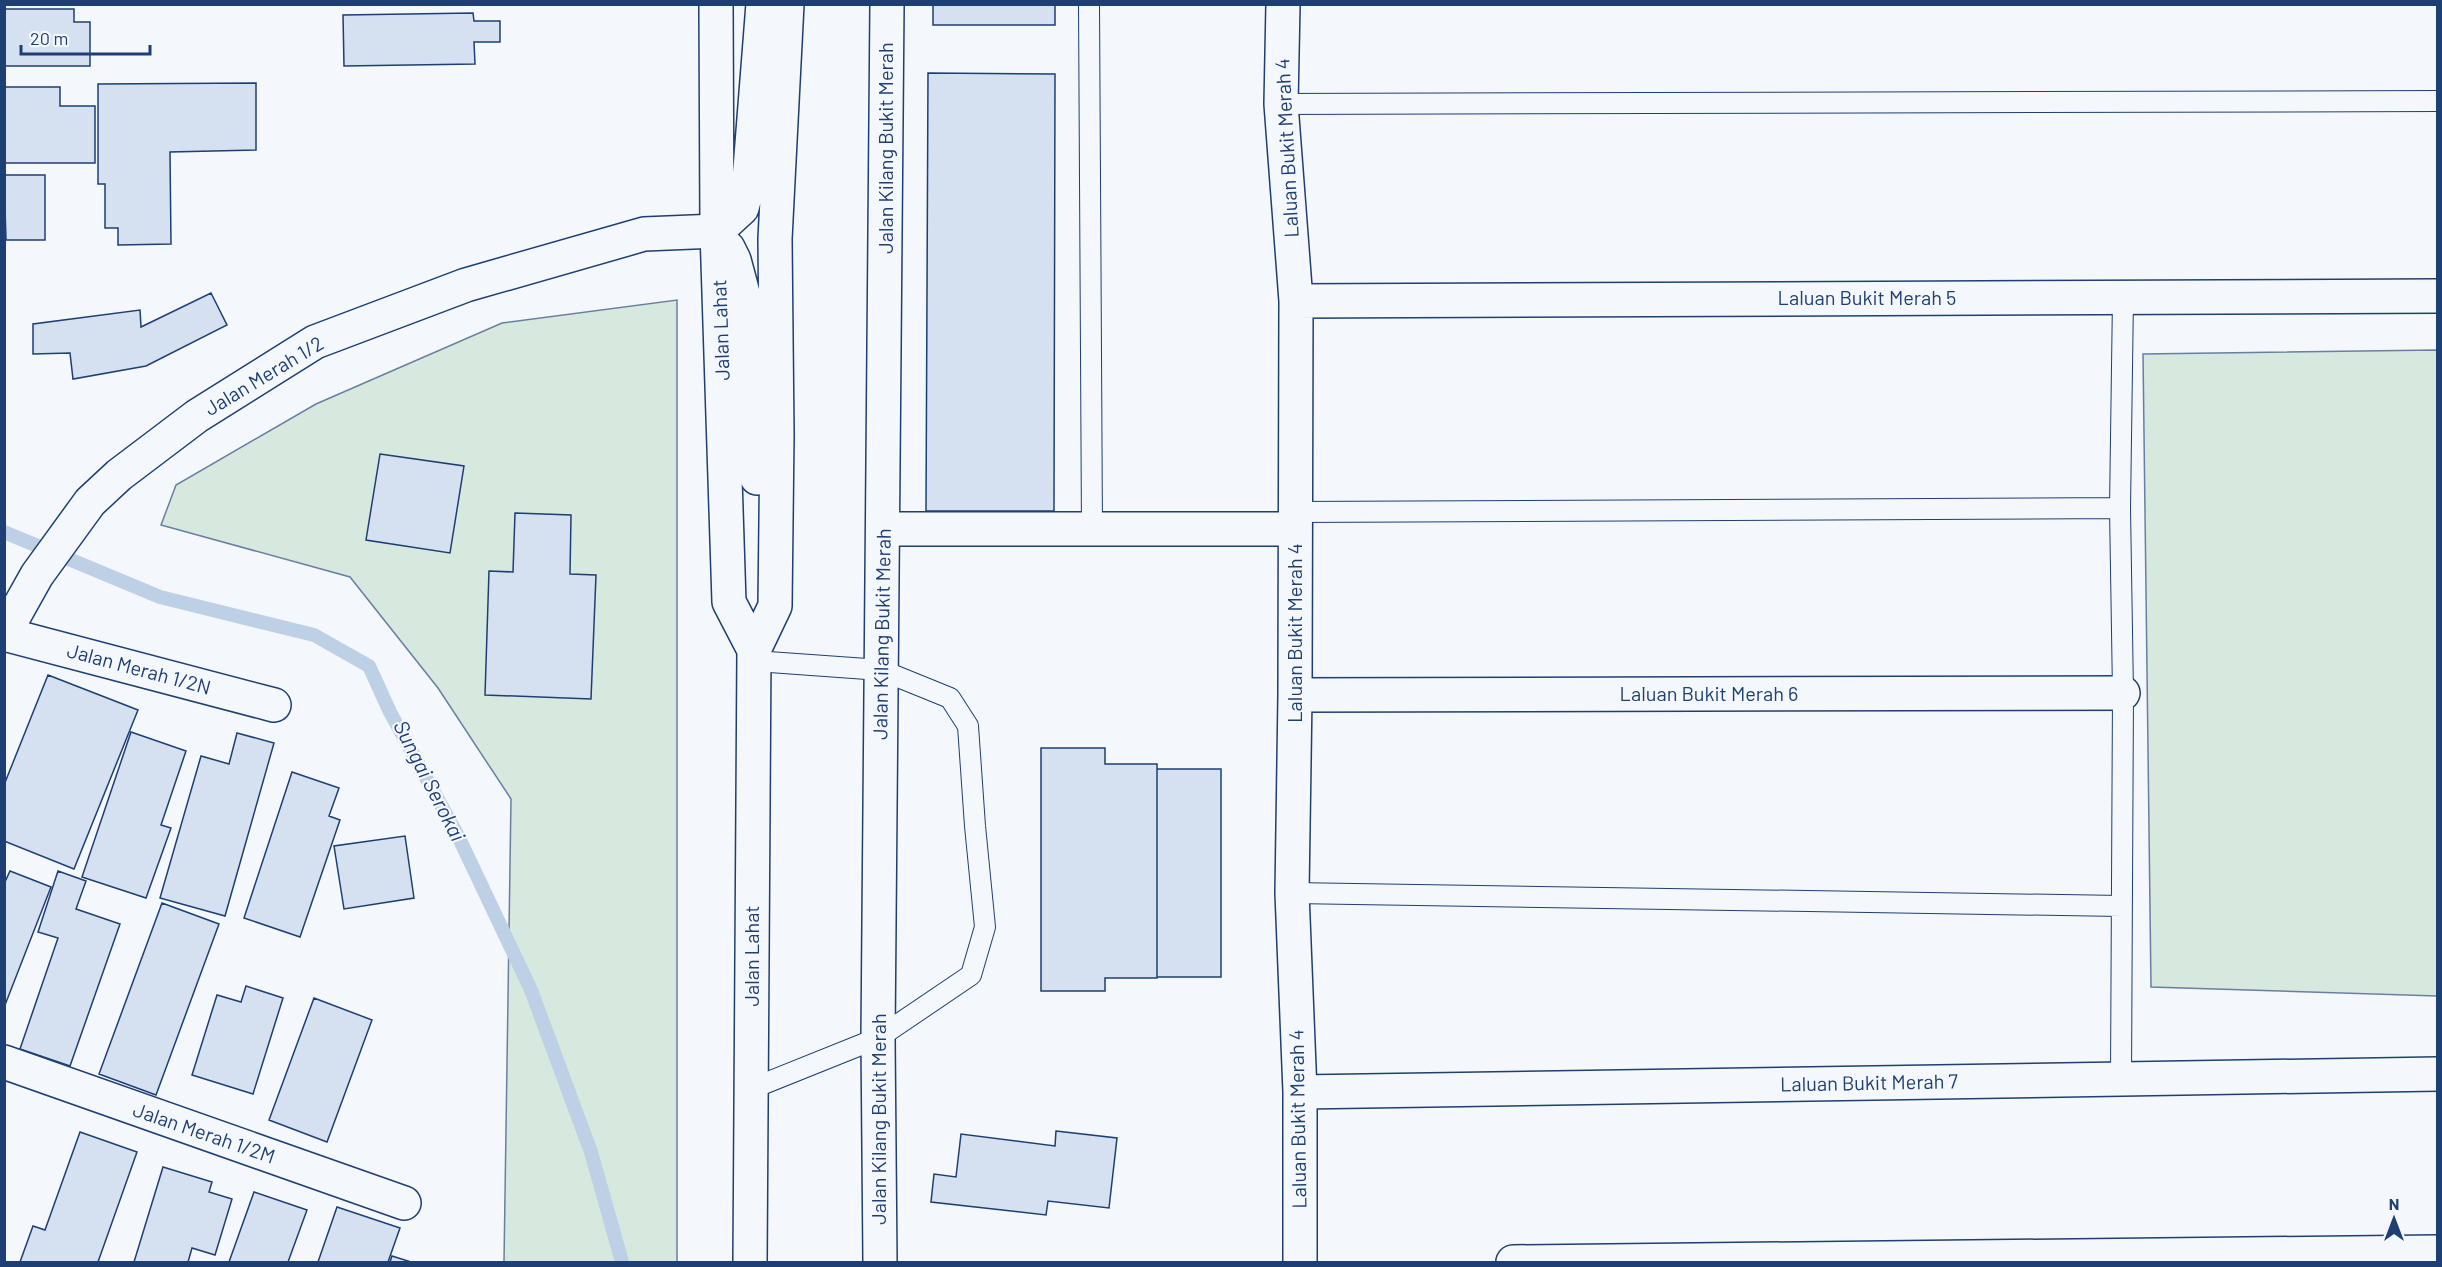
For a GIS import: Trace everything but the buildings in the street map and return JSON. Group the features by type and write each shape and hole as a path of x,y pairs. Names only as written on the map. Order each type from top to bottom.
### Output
{"street":[{"name":"Jalan Lahat","path":"716,4 717,231 729,602 754,655"},
{"path":"764,4 749,182 742,208 717,231 734,260 747,308 759,539 775,606"},
{"name":"Jalan Lahat","path":"750,1263 754,655 775,606 777,435 775,239 787,4"},
{"name":"Jalan Kilang Bukit Merah","path":"880,1263 878,1038 887,4"},
{"name":"Laluan Bukit Merah 4","path":"1283,4 1281,104 1296,301 1292,893 1300,1092 1300,1263"},
{"name":"Jalan Merah 1/2","path":"5,634 37,575 90,502 119,475 197,416 315,342 466,285 644,234 717,231"},
{"name":"Laluan Bukit Merah 5","path":"1296,301 2438,296"},
{"path":"883,529 1092,529 1295,520"},
{"name":"Jalan Merah 1/2N","path":"5,634 274,705"},
{"name":"Laluan Bukit Merah 6","path":"1295,695 2123,693"},
{"name":"Jalan Merah 1/2M","path":"4,1062 404,1203"},
{"name":"Laluan Bukit Merah 7","path":"1300,1092 2438,1074"},
{"path":"1513,1263 2438,1252"}],"lane":[{"path":"1089,4 1092,529"},
{"path":"1281,104 2438,101"},
{"path":"2121,1078 2123,297"},
{"path":"1295,520 2121,508"},
{"path":"751,1089 878,1038 971,975 985,927 968,726 950,698 881,670 754,655"},
{"path":"1292,893 2121,906"}],"shaded area":[{"path":"677,300 677,1262 504,1262 511,799 438,688 350,577 161,525 176,485 316,404 502,323"},
{"path":"2437,350 2437,996 2151,987 2143,354"}],"waterway":[{"name":"Sungai Serokai","path":"4,532 160,597 314,635 369,666 390,712 458,836 531,990 591,1152 622,1262"}]}
